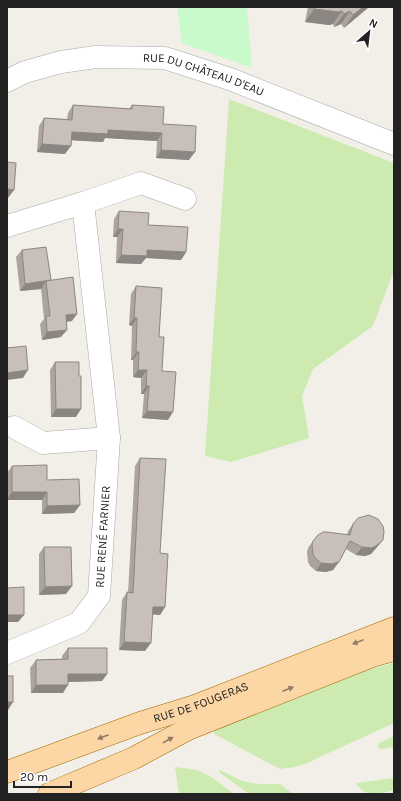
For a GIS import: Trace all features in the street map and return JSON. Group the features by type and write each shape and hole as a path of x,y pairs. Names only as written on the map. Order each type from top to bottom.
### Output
{"main road":[{"name":"RUE DE FOUGERAS","path":"7,772 140,723 195,706 394,628"},
{"name":"RUE DE FOUGERAS","path":"49,794 134,758 188,729 372,656 394,650"}],"street":[{"name":"RUE DU CHÂTEAU D'EAU","path":"7,81 25,72 61,62 96,57 165,58 230,79 394,144"},
{"path":"7,226 83,203 141,183 185,199"},
{"name":"RUE RENÉ FARNIER","path":"7,654 79,623 99,596 109,438 83,203"},
{"path":"14,427 43,443 109,438"}],"green space":[{"path":"177,7 247,7 252,68 182,43"},
{"path":"229,99 394,163 394,270 373,326 313,369 302,396 309,438 231,462 205,456"},
{"path":"394,663 394,723 307,763 295,767 280,769 214,733 215,730 354,674"},
{"path":"394,736 394,747 381,749 378,747 379,743"},
{"path":"175,767 197,770 213,778 234,794 179,794"},
{"path":"220,770 240,780 251,783 280,784 293,794 249,794 220,773"},
{"path":"394,778 394,790 383,793 368,793 359,788 356,783"}],"building":[{"path":"314,7 363,7 353,15 350,11 344,14 342,11 338,12 314,9"},
{"path":"73,105 132,109 132,105 164,107 163,124 196,126 195,152 161,150 162,133 108,130 108,134 72,132 71,146 42,144 44,118 72,120"},
{"path":"7,162 16,163 14,190 7,189"},
{"path":"119,211 149,213 148,225 188,227 186,252 147,250 147,256 121,255 123,229 118,229"},
{"path":"46,247 51,280 25,284 22,250"},
{"path":"73,277 77,314 66,315 67,330 47,332 46,316 50,316 46,281"},
{"path":"136,286 162,288 159,337 164,337 162,371 176,372 173,412 147,411 149,386 146,386 147,370 138,370 139,352 136,352 137,318 134,318"},
{"path":"26,346 28,370 7,373 7,348"},
{"path":"55,362 79,362 79,376 81,376 81,409 56,409"},
{"path":"140,458 166,459 160,553 168,554 165,607 153,607 151,643 124,642 127,592 133,593"},
{"path":"47,465 47,480 79,479 80,505 47,506 47,492 12,492 12,466"},
{"path":"369,515 378,519 383,526 383,540 376,546 371,548 362,547 350,541 339,562 331,564 321,563 315,558 312,544 318,535 323,532 327,532 350,535 353,524 358,518"},
{"path":"44,547 71,547 72,586 45,587"},
{"path":"24,587 24,615 7,615 7,588"},
{"path":"68,648 107,648 107,674 68,674 68,685 36,685 36,660 68,659"},
{"path":"7,676 13,676 13,702 7,702"}]}
